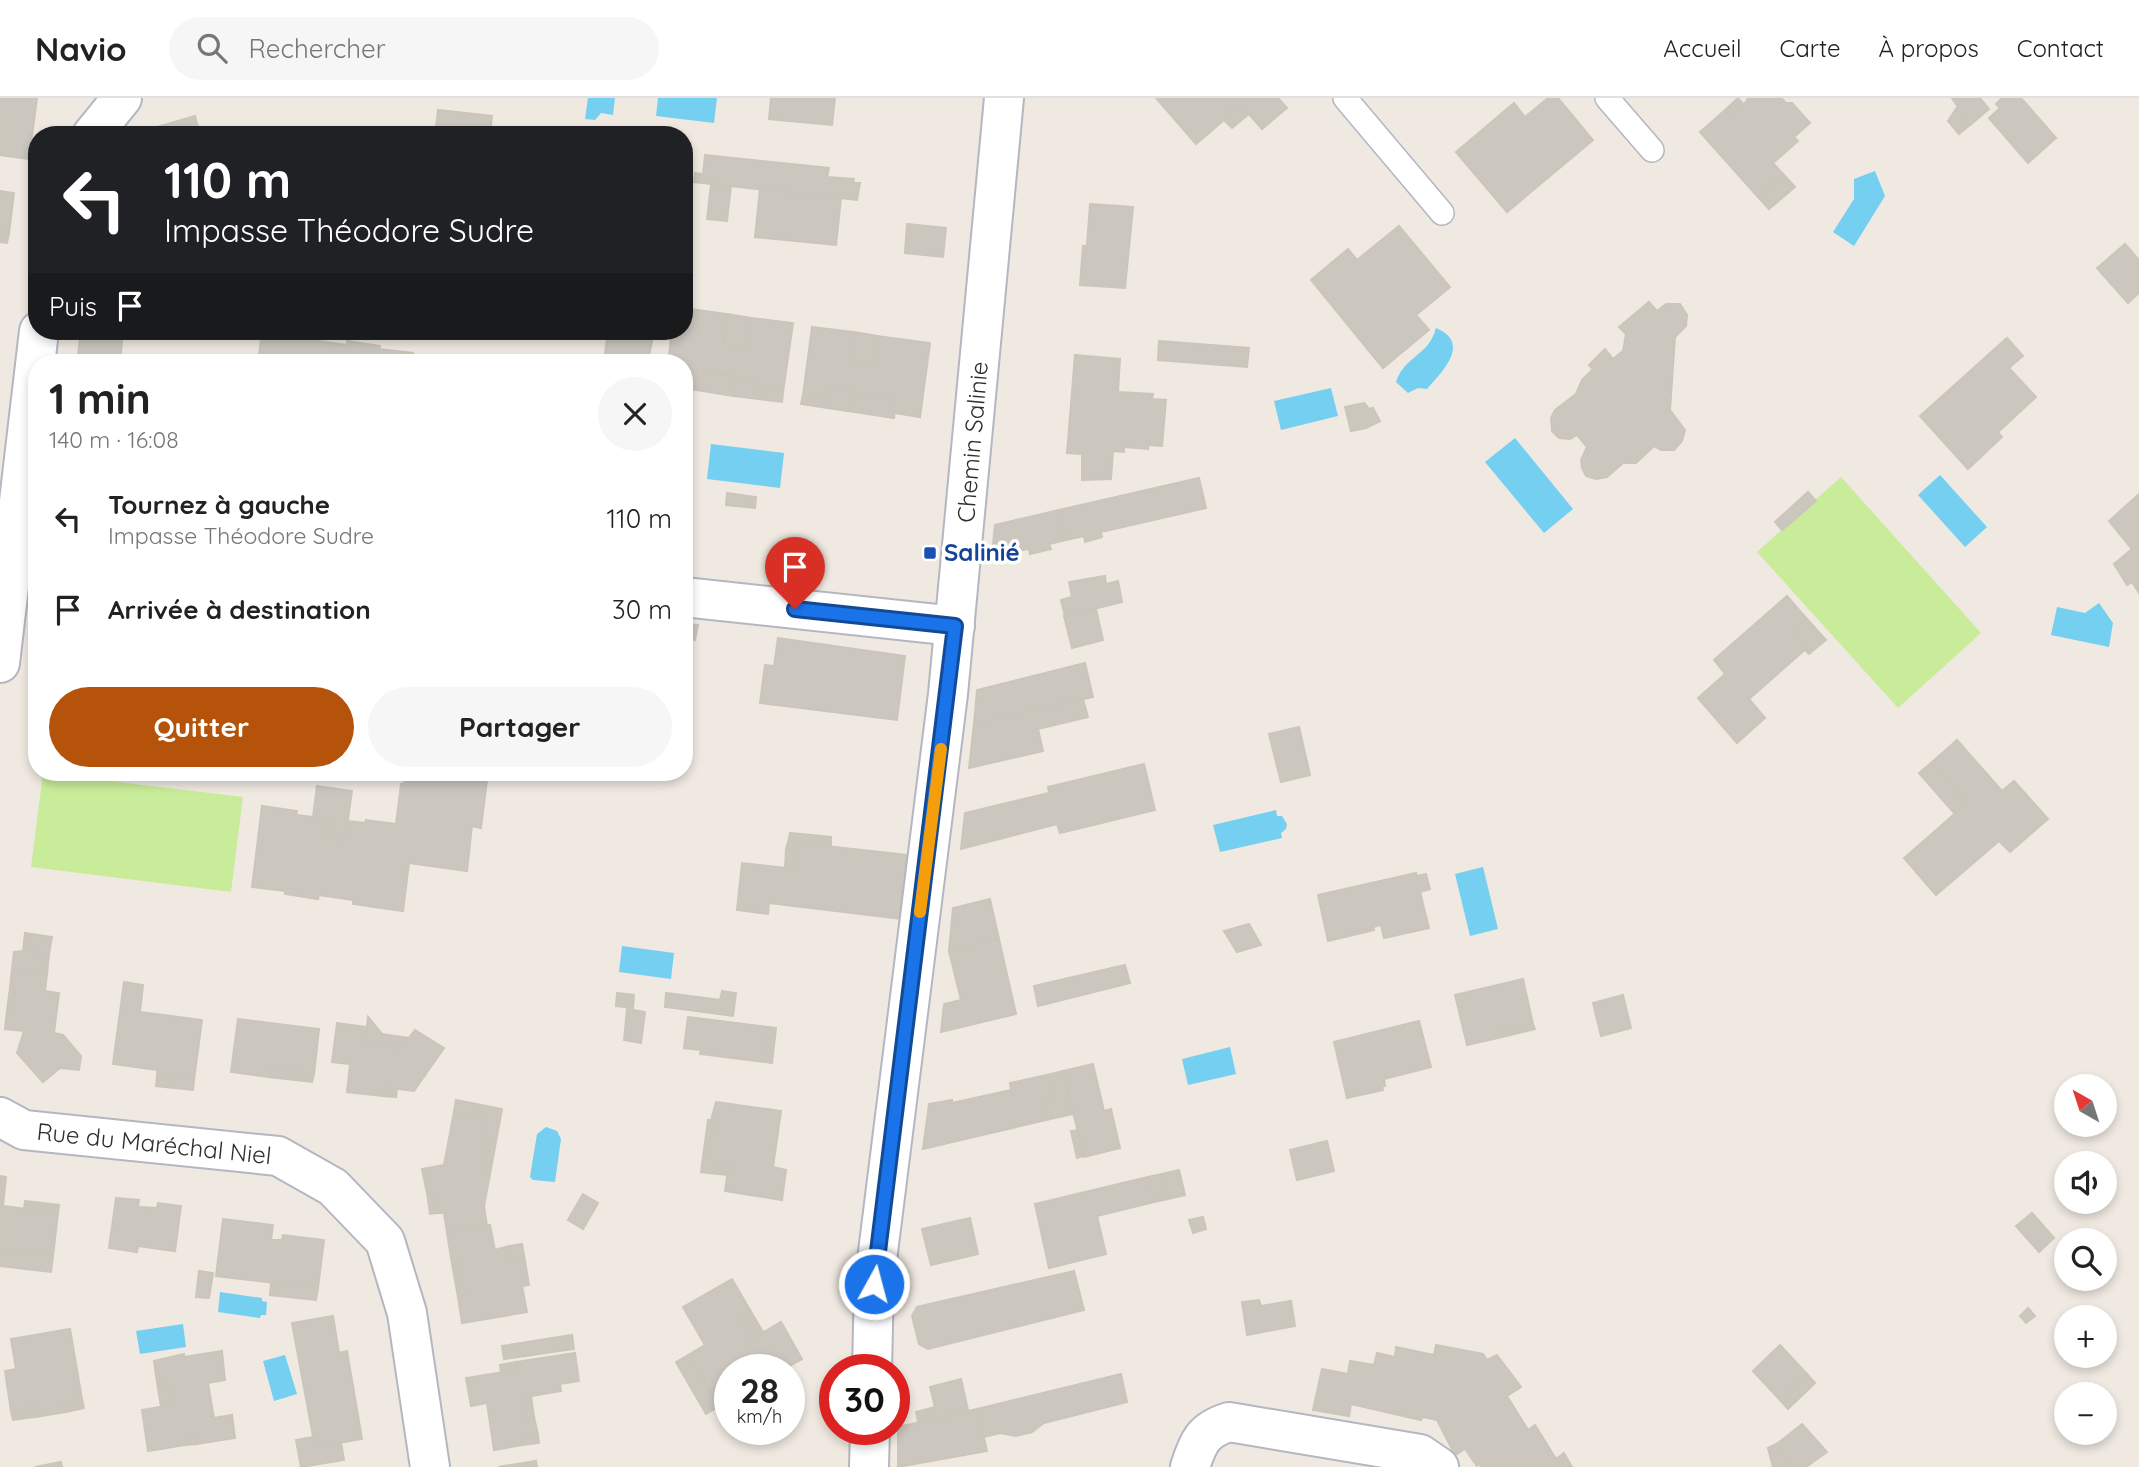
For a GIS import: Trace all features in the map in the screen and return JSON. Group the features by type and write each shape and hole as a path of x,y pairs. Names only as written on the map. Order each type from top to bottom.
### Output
{"street":[{"path":"99,126 122,98"},
{"name":"Chemin Salinie","path":"872,1354 874,1284 955,626 1004,98"},
{"path":"0,663 28,425"},
{"path":"693,598 955,626"},
{"name":"Rue du Maréchal Niel","path":"0,1118 24,1130 278,1156 333,1186 385,1241 407,1313 430,1467"},
{"path":"1190,1467 1197,1444 1213,1427 1229,1422 1420,1454 1439,1467"},
{"path":"869,1467 870,1445"}],"lane":[{"path":"1345,98 1442,213"},
{"path":"1607,98 1652,150"}],"green space":[{"path":"1841,477 1981,633 1898,708 1757,552"},
{"path":"42,781 110,781 243,797 231,892 31,867"}],"water":[{"path":"588,98 615,98 613,115 601,113 595,120 585,119"},
{"path":"658,98 717,98 714,123 656,116"},
{"path":"1875,171 1885,196 1854,246 1833,232 1854,199 1854,179"},
{"path":"1436,328 1447,334 1452,341 1451,358 1427,389 1418,388 1408,393 1396,382 1405,366 1428,345"},
{"path":"1331,388 1338,416 1281,430 1274,401"},
{"path":"1515,438 1573,509 1544,533 1485,462"},
{"path":"711,444 784,453 780,488 707,479"},
{"path":"1940,475 1987,527 1965,547 1918,495"},
{"path":"2099,603 2113,623 2109,647 2051,635 2057,607 2085,613"},
{"path":"1276,810 1277,816 1282,816 1287,824 1281,833 1282,838 1220,852 1213,825"},
{"path":"1483,867 1498,929 1470,936 1455,874"},
{"path":"622,946 674,953 671,979 619,972"},
{"path":"1230,1047 1236,1074 1188,1085 1182,1059"},
{"path":"546,1127 557,1131 561,1139 555,1182 533,1180 530,1177 537,1134"},
{"path":"220,1292 262,1298 262,1301 267,1302 266,1315 261,1315 260,1318 218,1312"},
{"path":"183,1324 186,1347 140,1354 136,1331"},
{"path":"285,1355 297,1394 274,1401 263,1361"}],"building":[{"path":"0,98 37,98 33,126 28,126 28,159 0,155"},
{"path":"771,98 835,98 832,125 769,119"},
{"path":"1156,98 1278,98 1287,108 1262,129 1241,105 1226,105 1224,120 1196,144"},
{"path":"1548,98 1558,98 1593,140 1507,212 1456,152 1514,103 1525,117"},
{"path":"1738,98 1744,105 1731,116 1725,110"},
{"path":"1748,98 1781,98 1786,103 1792,103 1810,123 1794,137 1798,141 1773,163 1783,174 1758,197 1700,132 1725,110 1731,116"},
{"path":"1952,98 1980,98 1989,109 1970,125 1956,109 1958,107"},
{"path":"2002,98 2021,98 2056,138 2028,163 1989,118 2000,108 1996,104"},
{"path":"1226,105 1241,105 1249,114 1232,128 1224,120"},
{"path":"1956,109 1970,125 1959,134 1948,121"},
{"path":"438,110 492,116 491,126 436,126"},
{"path":"195,116 198,126 161,126"},
{"path":"705,155 829,168 827,177 854,179 853,183 860,183 857,200 694,182 695,173 703,174"},
{"path":"1783,174 1795,187 1769,209 1758,197"},
{"path":"711,184 731,186 727,221 707,219"},
{"path":"760,189 841,198 836,245 755,237"},
{"path":"0,191 14,193 9,233 0,232"},
{"path":"1090,204 1133,207 1125,288 1080,285 1083,246 1087,246"},
{"path":"907,224 946,228 943,257 905,253"},
{"path":"1399,226 1450,287 1416,315 1429,330 1383,368 1311,280 1348,249 1357,260"},
{"path":"0,232 9,233 7,243 0,242"},
{"path":"2125,244 2139,260 2139,293 2128,303 2097,268"},
{"path":"1649,302 1657,311 1666,304 1680,304 1687,315 1686,326 1675,337 1670,410 1685,430 1682,441 1674,450 1661,450 1654,446 1636,463 1623,463 1607,477 1596,479 1586,476 1581,460 1587,447 1577,435 1570,439 1559,438 1552,431 1551,418 1555,410 1576,394 1582,380 1593,369 1589,365 1605,349 1613,359 1623,351 1626,334 1619,327"},
{"path":"693,309 727,314 723,343 747,348 752,318 793,323 783,392 756,388 758,379 693,370 693,354 669,354 671,340 693,340"},
{"path":"727,314 752,318 747,348 723,343"},
{"path":"812,327 854,332 849,363 874,364 878,336 930,343 920,417 894,413 896,399 830,389 829,398 803,395"},
{"path":"854,332 878,336 874,364 849,363"},
{"path":"2007,338 2023,356 2009,368 2036,397 1998,432 2002,437 1968,469 1920,416"},
{"path":"80,340 122,340 121,354 78,354"},
{"path":"261,340 311,340 347,345 347,341 380,346 379,349 413,353 413,354 259,354"},
{"path":"607,340 652,341 650,354 605,354"},
{"path":"1159,341 1249,348 1247,367 1158,360"},
{"path":"1075,355 1120,359 1118,392 1153,394 1152,399 1166,400 1162,446 1148,445 1148,449 1124,447 1124,452 1113,451 1111,479 1082,480 1082,454 1067,453"},
{"path":"693,370 737,377 734,396 693,389"},
{"path":"737,377 758,379 756,388 783,392 782,402 734,396"},
{"path":"830,389 851,392 848,411 801,404 803,395 829,398"},
{"path":"851,392 896,399 894,418 848,411"},
{"path":"1364,403 1369,409 1373,408 1380,421 1351,431 1345,407"},
{"path":"1199,478 1206,508 1101,532 1102,537 1085,542 1084,536 1066,540 1059,510"},
{"path":"1808,492 1816,501 1782,530 1775,522"},
{"path":"727,493 756,497 755,508 726,505"},
{"path":"2139,494 2139,593 2132,582 2127,585 2114,564 2132,549 2109,521"},
{"path":"1059,510 1066,540 1049,544 1051,549 1030,554 1029,549 992,555 995,525"},
{"path":"1105,576 1106,584 1118,581 1122,602 1065,616 1061,600 1072,597 1069,582"},
{"path":"1787,596 1807,619 1792,631 1807,648 1749,699 1765,718 1737,743 1698,698 1725,674 1714,660"},
{"path":"1096,609 1103,640 1072,648 1064,616"},
{"path":"1807,619 1826,640 1809,654 1792,631"},
{"path":"693,625 698,625 693,640"},
{"path":"778,638 905,656 897,720 760,703 765,665 774,666"},
{"path":"1085,663 1093,697 974,724 977,690"},
{"path":"1083,699 1088,717 1038,729 1043,751 969,768 974,724"},
{"path":"1299,727 1310,775 1281,782 1269,734"},
{"path":"1957,740 2002,791 2014,781 2048,819 2010,852 1999,841 1936,895 1904,858 1967,803 1931,763"},
{"path":"1931,763 1967,803 1954,813 1919,773"},
{"path":"1144,764 1155,810 1060,833 1057,824 961,849 965,813 1049,793 1048,787"},
{"path":"404,781 487,781 481,828 472,826 467,871 409,863 403,911 353,904 353,900 319,895 318,899 252,887 262,806 297,811 296,815 330,819 327,838 345,840 348,821 365,823 366,820 396,824 401,784"},
{"path":"317,786 352,791 345,840 327,838 330,819 313,817"},
{"path":"790,833 831,837 831,846 788,842"},
{"path":"788,842 907,855 901,919 769,903 768,914 737,910 742,863 794,869 795,851 786,849"},
{"path":"786,849 795,851 794,869 785,868"},
{"path":"1416,873 1417,876 1426,874 1430,889 1420,892 1429,928 1384,938 1381,925 1373,927 1374,930 1328,941 1318,895"},
{"path":"990,899 999,939 949,951 953,908"},
{"path":"1249,924 1261,945 1237,952 1224,931"},
{"path":"25,933 52,937 49,954 23,951"},
{"path":"999,939 1016,1014 941,1032 944,1004 961,1000 949,951"},
{"path":"14,952 49,954 47,974 12,969"},
{"path":"1125,965 1130,983 1038,1006 1034,986"},
{"path":"12,969 47,974 45,991 59,993 54,1033 63,1035 81,1056 79,1070 60,1068 43,1082 17,1053 24,1031 5,1029 7,1011 12,1012 15,989 10,988"},
{"path":"1523,979 1533,1024 1500,1031 1502,1037 1467,1045 1455,995"},
{"path":"124,982 143,985 140,1012 202,1020 194,1080 157,1076 157,1070 113,1064"},
{"path":"10,988 15,989 12,1012 7,1011"},
{"path":"722,991 736,993 733,1016 665,1007 666,993 720,1000"},
{"path":"617,993 634,995 633,1008 616,1006"},
{"path":"1623,995 1631,1028 1601,1036 1593,1003"},
{"path":"627,1009 645,1012 641,1043 624,1040"},
{"path":"368,1017 382,1034 409,1038 400,1049 365,1044"},
{"path":"688,1017 769,1027 765,1062 700,1054 701,1050 684,1048"},
{"path":"238,1019 319,1029 314,1074 270,1067 269,1077 231,1072"},
{"path":"1419,1021 1431,1067 1384,1079 1383,1090 1347,1098 1334,1042"},
{"path":"337,1023 367,1027 365,1044 400,1049 415,1030 444,1048 414,1091 383,1087 382,1096 347,1092 350,1064 332,1062"},
{"path":"1533,1024 1535,1029 1502,1037 1500,1031"},
{"path":"769,1027 776,1028 772,1063 765,1062"},
{"path":"1093,1064 1104,1111 1111,1109 1120,1148 1084,1157 1063,1071"},
{"path":"270,1067 314,1074 312,1082 269,1077"},
{"path":"1063,1071 1073,1114 1046,1120 1042,1102 1052,1099 1047,1075"},
{"path":"1047,1075 1052,1099 1042,1102 1046,1120 923,1149 929,1104 952,1100 952,1103 1011,1090 1010,1083"},
{"path":"157,1076 194,1080 193,1090 156,1086"},
{"path":"383,1087 397,1089 396,1097 382,1096"},
{"path":"456,1100 502,1109 490,1174 483,1173 488,1145 482,1144 487,1118 454,1112"},
{"path":"716,1102 781,1111 773,1167 786,1170 782,1200 725,1191 729,1163 708,1160 714,1121 711,1120"},
{"path":"454,1112 487,1118 482,1144 488,1145 483,1173 490,1174 484,1206 487,1226 447,1232 444,1213 438,1213 435,1192 427,1193 422,1169 444,1165"},
{"path":"708,1120 714,1121 708,1160 729,1163 727,1175 701,1172"},
{"path":"1078,1130 1083,1156 1077,1158 1071,1131"},
{"path":"1327,1141 1334,1171 1297,1180 1290,1150"},
{"path":"1179,1170 1185,1195 1168,1199 1162,1174"},
{"path":"1162,1174 1168,1199 1154,1202 1148,1177"},
{"path":"0,1176 6,1177 3,1206 58,1213 53,1256 0,1250"},
{"path":"1148,1177 1154,1202 1097,1216 1106,1254 1049,1268 1035,1204"},
{"path":"435,1192 438,1213 430,1214 427,1193"},
{"path":"583,1194 598,1203 583,1229 568,1220"},
{"path":"116,1198 139,1200 138,1207 157,1208 158,1203 181,1206 175,1251 138,1246 137,1252 109,1248"},
{"path":"25,1201 59,1205 58,1213 24,1209"},
{"path":"2032,1213 2054,1238 2039,1252 2016,1226"},
{"path":"1203,1217 1206,1229 1193,1233 1189,1220"},
{"path":"970,1218 978,1254 931,1265 922,1229"},
{"path":"223,1219 273,1225 271,1240 282,1240 283,1235 324,1240 318,1288 216,1276"},
{"path":"490,1225 495,1250 509,1246 512,1263 525,1261 529,1285 522,1286 527,1312 462,1323 458,1297 465,1296 463,1281 459,1281 456,1258 451,1258 447,1232"},
{"path":"522,1244 525,1261 512,1263 509,1246"},
{"path":"0,1250 53,1256 51,1272 0,1266"},
{"path":"451,1258 456,1258 459,1281 463,1281 465,1296 458,1297"},
{"path":"199,1271 213,1273 209,1298 196,1297"},
{"path":"1074,1271 1084,1310 928,1349 919,1344 912,1316 917,1307"},
{"path":"732,1279 750,1310 738,1315 752,1339 781,1322 799,1354 714,1354 714,1400 688,1355 705,1345 683,1307"},
{"path":"271,1283 318,1288 316,1300 270,1295"},
{"path":"1259,1300 1261,1306 1291,1301 1295,1326 1247,1335 1242,1302"},
{"path":"2028,1308 2035,1316 2026,1323 2020,1316"},
{"path":"750,1310 763,1332 752,1339 738,1315"},
{"path":"333,1316 339,1353 347,1351 362,1439 315,1447 292,1323"},
{"path":"70,1329 82,1399 64,1402 66,1412 35,1417 34,1407 11,1411 5,1371 16,1369 11,1339"},
{"path":"572,1335 574,1349 504,1359 502,1346"},
{"path":"1436,1345 1483,1354 1487,1360 1497,1355 1521,1387 1507,1396 1528,1430 1535,1425 1556,1459 1564,1453 1572,1467 1481,1467 1479,1463 1477,1466 1465,1449 1455,1455 1437,1420 1423,1417 1421,1420 1351,1404 1349,1416 1313,1410 1322,1369 1348,1374 1350,1361 1374,1365 1377,1353 1395,1357 1396,1347 1434,1355"},
{"path":"1780,1345 1807,1374 1780,1400 1753,1371"},
{"path":"222,1351 225,1380 208,1383 214,1418 232,1415 235,1438 196,1444 195,1437 184,1439 185,1445 148,1451 142,1410 171,1405 167,1380 157,1382 154,1361 184,1354 184,1357"},
{"path":"575,1353 579,1381 560,1384 561,1391 520,1398 523,1418 534,1417 538,1435 521,1438 523,1445 494,1450 487,1403 471,1406 466,1378 517,1370 516,1362"},
{"path":"688,1355 714,1400 714,1409 706,1414 676,1362"},
{"path":"516,1362 517,1370 501,1372 500,1365"},
{"path":"1121,1374 1127,1402 1044,1423 1032,1432 1016,1436 1000,1433 984,1437 977,1409"},
{"path":"1807,1374 1815,1383 1788,1409 1780,1400"},
{"path":"961,1379 968,1410 918,1422 916,1412 935,1407 930,1387"},
{"path":"167,1380 171,1405 161,1407 157,1382"},
{"path":"531,1396 534,1417 523,1418 520,1398"},
{"path":"82,1399 84,1408 66,1412 64,1402"},
{"path":"34,1407 35,1417 13,1420 11,1411"},
{"path":"977,1409 987,1451 898,1467 898,1445 910,1445 910,1424"},
{"path":"1802,1424 1827,1452 1806,1467 1791,1467 1778,1443"},
{"path":"538,1435 539,1443 523,1445 521,1438"},
{"path":"195,1437 196,1444 185,1445 184,1439"},
{"path":"314,1437 315,1447 341,1442 344,1460 301,1467 296,1440"},
{"path":"1778,1443 1791,1467 1773,1467 1768,1448"},
{"path":"536,1461 537,1467 498,1467"},
{"path":"61,1462 62,1467 35,1467"}],"slow traffic":[{"path":"920,912 941,749"}],"place":[{"name":"Salinié","path":"930,553"}],"route":[{"path":"795,609 955,626 874,1284"}]}
